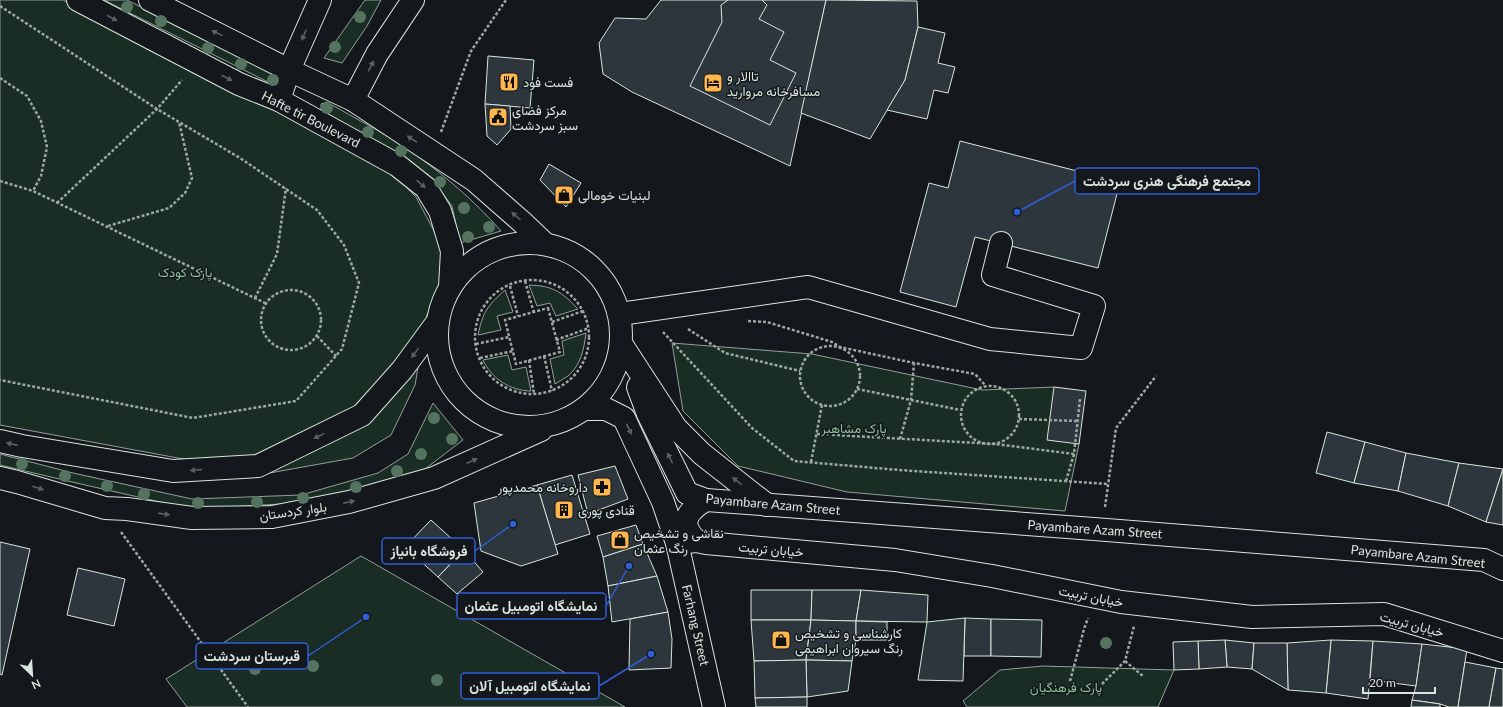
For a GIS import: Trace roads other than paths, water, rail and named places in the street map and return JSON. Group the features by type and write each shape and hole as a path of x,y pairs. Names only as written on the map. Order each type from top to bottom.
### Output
{"main road":[{"name":"Hafte tir Boulevard","path":"78,0 239,84 279,100 397,164 426,188 440,211 452,251 450,287"},
{"path":"150,0 289,70 353,100 474,180 544,243"},
{"path":"279,100 289,70 320,0"},
{"path":"353,100 377,54 413,0"},
{"path":"300,112 296,90 316,83"},
{"path":"622,345 616,369 603,391 585,409 569,419 551,425 521,428 492,420 466,404 448,380 438,351 438,321 442,304 450,287 467,266 490,251 516,243 544,243 570,252 593,267 610,288 620,314 622,345 648,414 696,497 697,506 687,517 686,542"},
{"path":"620,314 808,287 990,339 1081,348 1094,306 993,275 1001,243"},
{"path":"0,441 173,471 258,466 362,415 402,370 438,321"},
{"path":"622,345 676,428 702,454 767,505"},
{"path":"585,409 606,409 624,418 663,502 686,542"},
{"name":"بلوار کردستان","path":"0,478 104,508 128,509 192,518 272,517 349,502 434,478 551,425"},
{"path":"663,502 696,497"},
{"name":"Payambare Azam Street","path":"696,497 767,505 1102,529 1484,560 1503,569"},
{"name":"خیابان تربیت","path":"686,542 895,560 992,576 1121,602 1252,617 1384,614 1503,651"},
{"name":"Farhang Street","path":"686,542 714,707"}],"place":[{"name":"فست فود","path":"509,82"},
{"name":"تاالار و مسافرخانه مروارید","path":"713,83"},
{"name":"مرکز فضای سبز سردشت","path":"498,117"},
{"name":"لبنیات خومالی","path":"564,195"},
{"name":"مجتمع فرهنگی هنری سردشت","path":"1017,212"},
{"name":"داروخانه محمدپور","path":"602,487"},
{"name":"قنادی پوری","path":"564,510"},
{"name":"فروشگاه بانیاز","path":"513,524"},
{"name":"نقاشی و تشخیص رنگ عثمان","path":"620,540"},
{"name":"نمایشگاه اتومبیل عثمان","path":"629,566"},
{"name":"قبرستان سردشت","path":"366,617"},
{"name":"کارشناسی و تشخیص رنگ سیروان ابراهیمی","path":"781,640"},
{"name":"نمایشگاه اتومبیل آلان","path":"651,654"}],"park label":[{"name":"پارک کودک","path":"185,272"},
{"name":"پارک مشاهبر","path":"854,428"},
{"name":"پارک فرهنگیان","path":"1066,687"}]}
